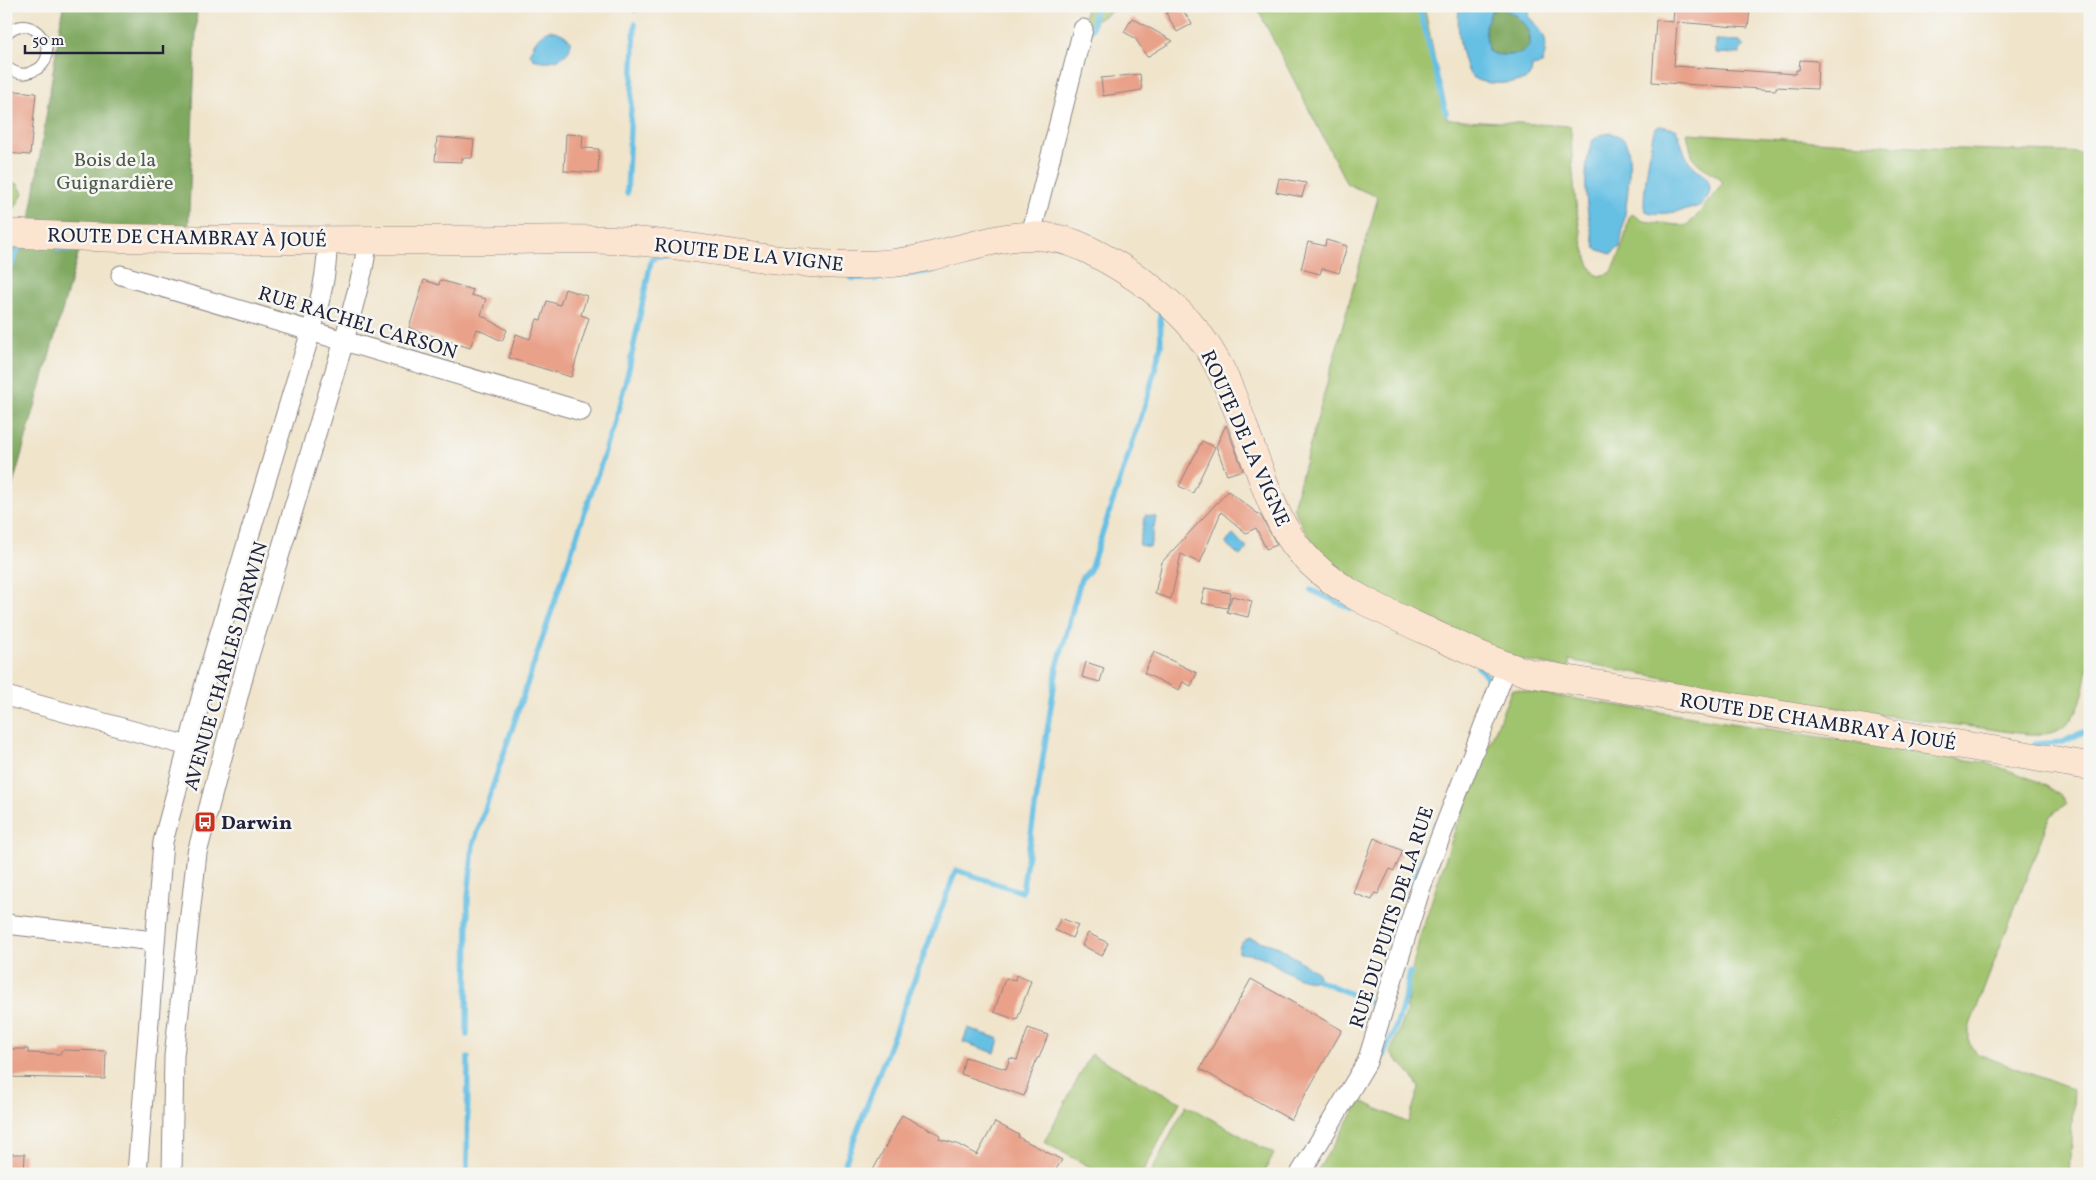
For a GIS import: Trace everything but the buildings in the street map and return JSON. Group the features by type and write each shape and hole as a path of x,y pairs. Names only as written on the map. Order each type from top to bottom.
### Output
{"street":[{"path":"1031,234 1083,30"},
{"name":"ROUTE DE CHAMBRAY À JOUÉ","path":"6,233 118,239 368,240"},
{"name":"ROUTE DE LA VIGNE","path":"368,240 633,241 775,260 857,265 898,263 986,241 1031,234 1066,240 1108,261 1160,297 1201,336 1228,388 1275,509 1286,532 1315,567 1332,581 1372,604 1507,666 1553,677"},
{"name":"AVENUE CHARLES DARWIN","path":"137,1174 163,842 207,676 311,332 328,261 327,240"},
{"name":"AVENUE CHARLES DARWIN","path":"172,1174 174,1056 197,852 246,666 344,341 363,270 368,240"},
{"name":"RUE RACHEL CARSON","path":"121,275 581,411"},
{"name":"RUE DU PUITS DE LA RUE","path":"1300,1174 1367,1062 1421,888 1507,666"},
{"name":"ROUTE DE CHAMBRAY À JOUÉ","path":"1553,677 2088,766"},
{"path":"6,696 188,746"},
{"path":"6,924 154,941"}],"lane":[{"path":"6,35 18,28 27,27 36,30 44,39 47,49 43,64 35,71 20,74 6,66"}],"green space":[{"name":"Bois de la Guignardière","path":"63,6 197,6 188,239 79,251 6,509 6,233 28,234"},
{"path":"1086,6 1120,6 1083,29"},
{"path":"1256,6 1424,6 1447,119 1571,126 1576,206 1580,229 1584,250 1598,276 1611,273 1620,253 1629,217 1632,214 1643,221 1686,226 1696,217 1723,183 1693,157 1687,133 1929,148 2090,153 2089,658 2084,689 2072,718 2057,731 2041,734 2020,733 1930,722 1827,706 1723,689 1569,660 1569,669 1517,659 1380,596 1347,576 1321,555 1301,524 1293,507 1378,197 1347,184"},
{"path":"1499,8 1509,11 1517,17 1529,33 1530,41 1528,48 1520,53 1502,55 1488,51 1485,26 1492,10"},
{"path":"6,182 18,184 23,193 15,208 6,210"},
{"path":"1512,689 1987,763 2030,778 2060,795 2067,803 2050,816 1969,1028 1969,1042 1978,1054 2074,1090 2069,1174 1315,1174 1361,1101 1408,1123 1419,1088 1412,1076 1390,1053 1406,1014 1410,979 1420,936 1457,824"},
{"path":"1091,1054 1180,1102 1142,1174 1103,1174 1044,1142"},
{"path":"1186,1105 1274,1154 1263,1174 1150,1174"}],"water":[{"path":"1460,6 1530,6 1528,16 1542,33 1546,43 1542,64 1532,66 1531,74 1525,80 1507,83 1486,83 1475,79 1466,66 1460,45","holes":["1499,8 1509,11 1517,17 1529,33 1530,41 1528,48 1520,53 1507,55 1499,55 1488,51 1485,26 1492,10"]},
{"path":"549,30 561,33 568,39 569,51 564,56 555,60 533,59 530,53 533,45 537,39"},
{"path":"1716,40 1740,41 1744,47 1740,50 1740,54 1716,53"},
{"path":"1660,126 1676,129 1687,158 1708,180 1709,193 1701,205 1697,207 1664,213 1645,210 1645,184 1651,144 1655,128"},
{"path":"1611,133 1625,141 1628,149 1629,175 1620,247 1611,254 1596,249 1587,209 1586,181 1592,141 1600,135"},
{"path":"1145,515 1156,517 1150,547 1139,545"},
{"path":"1233,535 1247,548 1240,556 1225,543"},
{"path":"1250,938 1279,947 1318,973 1318,980 1302,979 1259,956 1239,953 1241,944"},
{"path":"968,1028 999,1039 995,1053 963,1042"}],"waterway":[{"path":"1092,30 1095,6"},
{"path":"1419,6 1446,113"},
{"path":"627,193 635,24"},
{"path":"6,264 12,265 19,246 24,246"},
{"path":"58,249 73,250"},
{"path":"467,1035 468,897 473,845 613,428 629,369 651,261 655,257 668,257"},
{"path":"906,275 926,272 977,258"},
{"path":"851,278 875,279 897,276"},
{"path":"841,1174 956,870 1022,892 1057,667 1081,579 1090,570 1148,396 1161,345 1160,314"},
{"path":"1311,590 1352,609"},
{"path":"1478,668 1488,679 1488,694"},
{"path":"2035,744 2063,742 2083,732"},
{"path":"1412,887 1436,823"},
{"path":"1373,1075 1396,1025 1404,1001 1410,972"},
{"path":"1318,980 1379,1006"},
{"path":"467,1174 468,1058"}],"place":[{"name":"Darwin","path":"205,822"}]}
